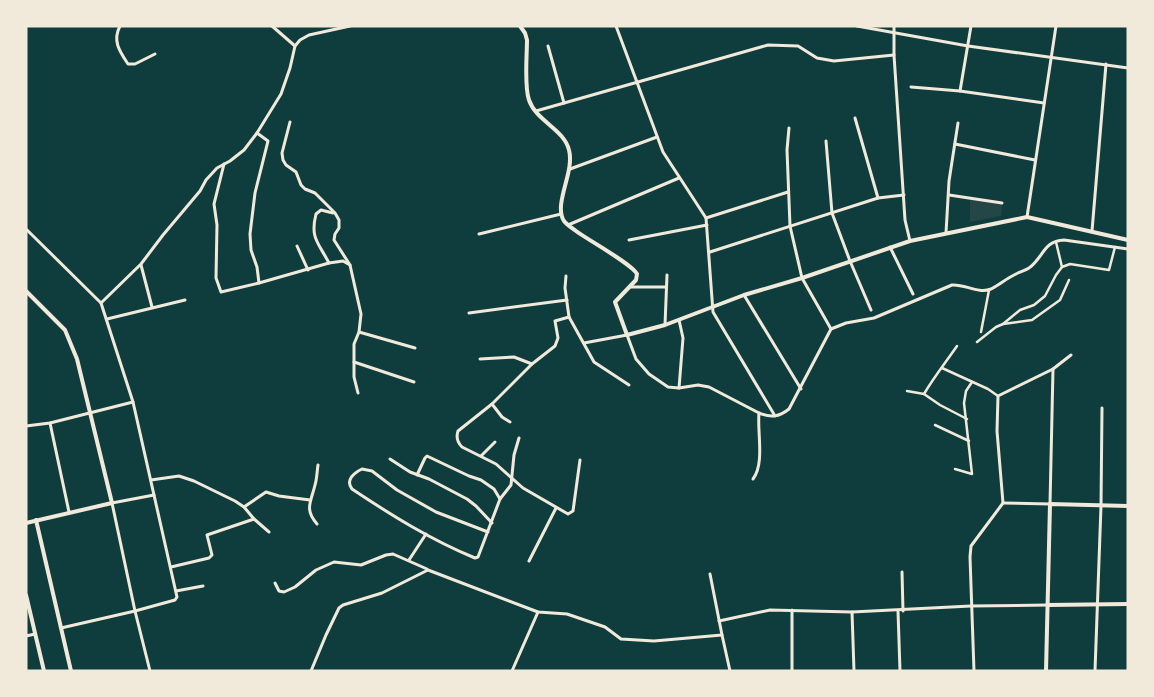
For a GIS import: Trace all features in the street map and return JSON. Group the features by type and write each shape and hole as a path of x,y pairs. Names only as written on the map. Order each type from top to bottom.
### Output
{"street":[{"path":"120,26 116,42 128,64 135,64 155,54"},
{"path":"272,26 295,46"},
{"path":"101,302 141,264 162,235 217,168 244,150 257,133 281,94 295,46 300,40 309,34 350,26"},
{"path":"520,26 527,40 526,80 529,101 536,111 565,140 570,151 570,169 561,214 568,225 635,269 638,276 615,302 636,359 649,374 668,387 679,388 698,384 709,387 766,416 782,415 789,409 801,389 831,329 846,323 874,318 952,285 989,290 1029,268 1050,242 1055,240 1128,249"},
{"path":"616,26 663,152 706,218 713,312 775,416"},
{"path":"857,26 968,46 1128,68"},
{"path":"894,26 894,55 905,220 910,241"},
{"path":"960,91 971,26"},
{"path":"1026,218 1056,26"},
{"path":"536,111 768,45 798,46 817,58 834,61 894,55"},
{"path":"548,46 564,103"},
{"path":"1092,231 1106,64"},
{"path":"912,87 960,91 1044,103"},
{"path":"855,118 878,198"},
{"path":"290,122 282,153 283,160 286,165 296,172 301,186 315,193 335,213 339,220 339,228 334,240 350,265 361,314 359,332 354,344 354,377 358,393"},
{"path":"946,233 948,195 958,123"},
{"path":"789,128 787,150 790,226 802,278 831,329"},
{"path":"257,133 268,141 255,193 250,234 251,250 259,283"},
{"path":"570,169 657,137"},
{"path":"826,141 832,213 871,310"},
{"path":"955,144 1036,160"},
{"path":"224,164 214,204 217,225 216,278 221,292 329,263 343,261 350,265"},
{"path":"568,225 679,178"},
{"path":"706,218 788,192"},
{"path":"710,252 878,198 904,195"},
{"path":"948,195 1002,203"},
{"path":"329,263 313,233 313,226 316,214 321,210 335,213"},
{"path":"479,234 561,214"},
{"path":"584,343 627,335 665,325 744,295 802,278 890,247 946,233 1026,218 1128,240"},
{"path":"629,240 707,225"},
{"path":"26,229 101,302 133,402 177,597 174,600 136,611 61,628"},
{"path":"1055,240 1062,267"},
{"path":"297,246 308,270"},
{"path":"890,247 913,294"},
{"path":"1003,324 1020,310 1034,305 1045,296 1062,267 1070,264 1109,270 1115,247"},
{"path":"141,264 152,307"},
{"path":"665,325 667,275"},
{"path":"566,276 565,288 569,317 596,364 629,385"},
{"path":"977,342 996,327 1003,324 1032,320 1060,300 1069,280"},
{"path":"630,287 666,287"},
{"path":"982,332 989,290"},
{"path":"26,291 63,327 75,350 150,671"},
{"path":"744,295 801,389"},
{"path":"107,320 185,300"},
{"path":"469,313 567,300"},
{"path":"569,317 555,321 558,338 556,344 532,364 492,404 458,431 457,440 462,447 496,464 523,488 568,514 572,512 580,460"},
{"path":"679,320 683,338 679,388"},
{"path":"359,332 415,348"},
{"path":"924,394 936,373 942,368 957,346"},
{"path":"998,396 1054,369 1072,355"},
{"path":"480,359 514,357 532,364"},
{"path":"354,362 414,382"},
{"path":"942,368 988,389 998,396"},
{"path":"1046,671 1054,369"},
{"path":"955,469 972,474 964,404 966,391 972,382"},
{"path":"907,391 924,394 967,419"},
{"path":"974,671 970,556 972,546 1003,503 997,431 998,396"},
{"path":"26,426 50,423 133,402"},
{"path":"492,404 502,417 510,422"},
{"path":"1095,671 1101,506 1102,408"},
{"path":"753,479 759,458 759,413"},
{"path":"50,423 69,512"},
{"path":"935,425 969,441"},
{"path":"488,532 428,508 397,490 372,471 362,469 352,476 349,481 352,489 388,513 475,558 478,556 492,523 500,499 511,485 511,476 519,438"},
{"path":"481,456 495,442"},
{"path":"417,475 424,458 427,456 481,480 494,489 500,499"},
{"path":"390,459 417,475 429,479 467,499 492,523"},
{"path":"317,524 309,512 318,464"},
{"path":"151,480 179,476 202,485 235,500 269,532"},
{"path":"244,507 266,492 279,496 310,500"},
{"path":"26,523 69,512 154,495"},
{"path":"1003,503 1128,506"},
{"path":"529,561 556,508"},
{"path":"170,567 209,558 212,555 208,535 254,519"},
{"path":"36,520 71,671"},
{"path":"409,560 426,534"},
{"path":"274,583 279,591 284,592 295,587 316,570 334,562 361,565 393,554 428,570 538,612 567,614 605,627 622,639 654,642 722,635"},
{"path":"311,671 339,608 343,605 382,593 428,570"},
{"path":"900,671 902,572"},
{"path":"710,574 730,671"},
{"path":"176,591 203,586"},
{"path":"26,596 44,671"},
{"path":"719,621 770,610 852,612 971,606 1128,604"},
{"path":"792,610 792,671"},
{"path":"512,671 538,612"},
{"path":"852,612 854,671"},
{"path":"26,636 35,634"}],"shaded area":[{"path":"970,198 1002,203 1001,216 970,222"}]}
